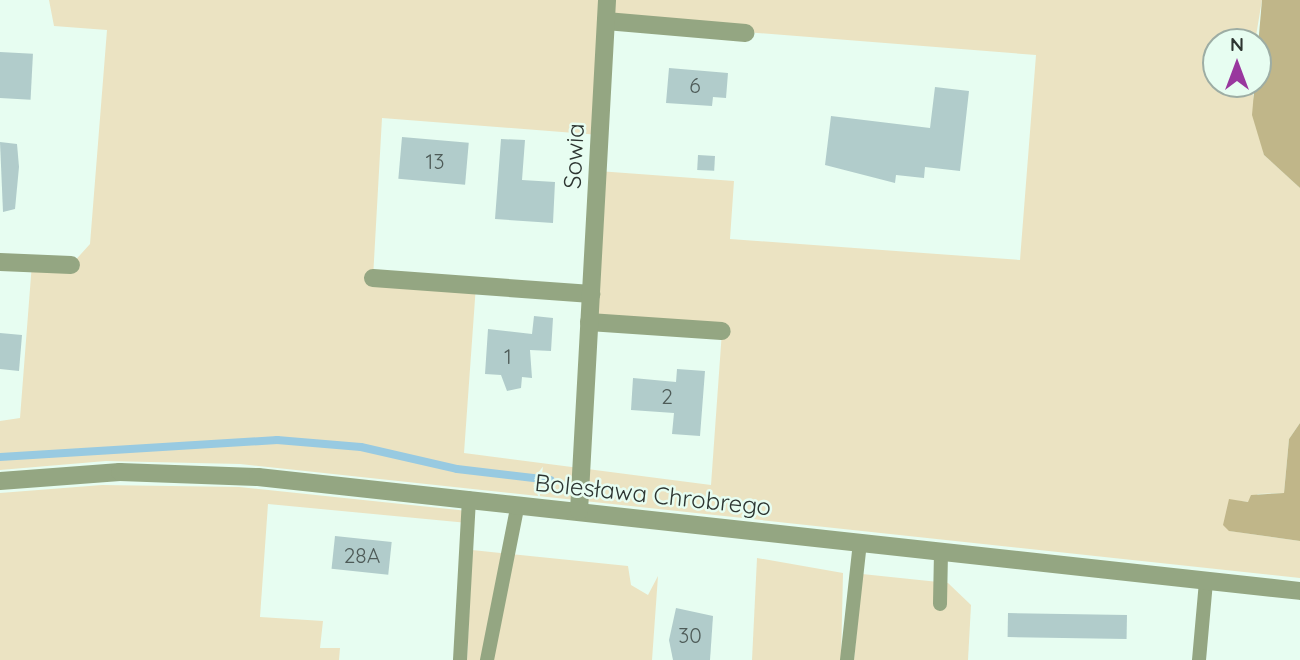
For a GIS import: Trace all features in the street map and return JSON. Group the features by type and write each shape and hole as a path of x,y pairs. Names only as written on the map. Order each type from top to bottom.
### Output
{"street":[{"name":"Sowia","path":"579,511 607,0"},
{"path":"606,21 744,33"},
{"path":"0,262 71,265"},
{"path":"373,278 591,294"},
{"path":"589,322 722,331"},
{"name":"Bolesława Chrobrego","path":"0,481 196,473 469,498 1300,591"}],"lane":[{"path":"460,660 469,498"},
{"path":"487,660 518,504"},
{"path":"847,660 860,542"},
{"path":"940,604 941,550"},
{"path":"1199,660 1206,581"}],"shaded area":[{"path":"49,0 1262,0 1257,28 1202,28 1202,98 1254,98 1264,155 1300,188 1300,423 1289,439 1284,493 1258,494 1249,502 1230,500 1230,531 1300,541 1300,578 240,464 106,461 0,470 0,421 20,418 32,263 71,265 90,244 107,30 54,26","holes":["606,21 1036,55 1020,260 730,239 734,181 598,171 589,322 722,331 711,485 464,453 476,285 373,278 382,118 600,135"]},
{"path":"1262,0 1300,0 1300,188 1264,155 1252,115 1253,98 1272,98 1272,28 1260,28"},
{"path":"1300,423 1300,541 1229,531 1223,525 1229,499 1248,502 1251,495 1284,493 1289,439"},
{"path":"102,485 239,487 468,511 468,523 268,504 260,617 323,621 320,648 340,648 339,660 0,660 0,493"},
{"path":"472,550 628,566 631,585 648,595 658,576 652,660 467,660"},
{"path":"757,558 843,573 841,660 752,660"},
{"path":"862,574 948,583 971,605 968,660 854,660"}],"building":[{"path":"0,52 33,54 31,100 0,98"},
{"path":"669,68 728,73 726,98 713,97 712,106 666,103"},
{"path":"935,87 969,91 960,171 925,167 924,178 896,175 895,183 825,165 831,116 930,128"},
{"path":"402,137 469,143 465,185 398,179"},
{"path":"501,139 525,140 522,180 555,182 553,223 495,219"},
{"path":"0,142 17,144 19,167 15,209 3,212"},
{"path":"698,155 715,156 714,171 697,170"},
{"path":"534,316 553,318 551,351 530,350 532,378 522,377 521,388 507,391 501,375 485,374 488,329 532,334"},
{"path":"0,333 22,335 19,371 0,369"},
{"path":"677,369 705,371 700,436 672,434 674,413 631,410 633,378 676,382"},
{"path":"335,536 392,542 388,575 332,569"},
{"path":"676,608 713,616 710,660 673,660 669,640"},
{"path":"1008,613 1127,615 1127,639 1008,637"}],"waterway":[{"path":"0,457 277,440 361,447 457,469 550,480"}]}
